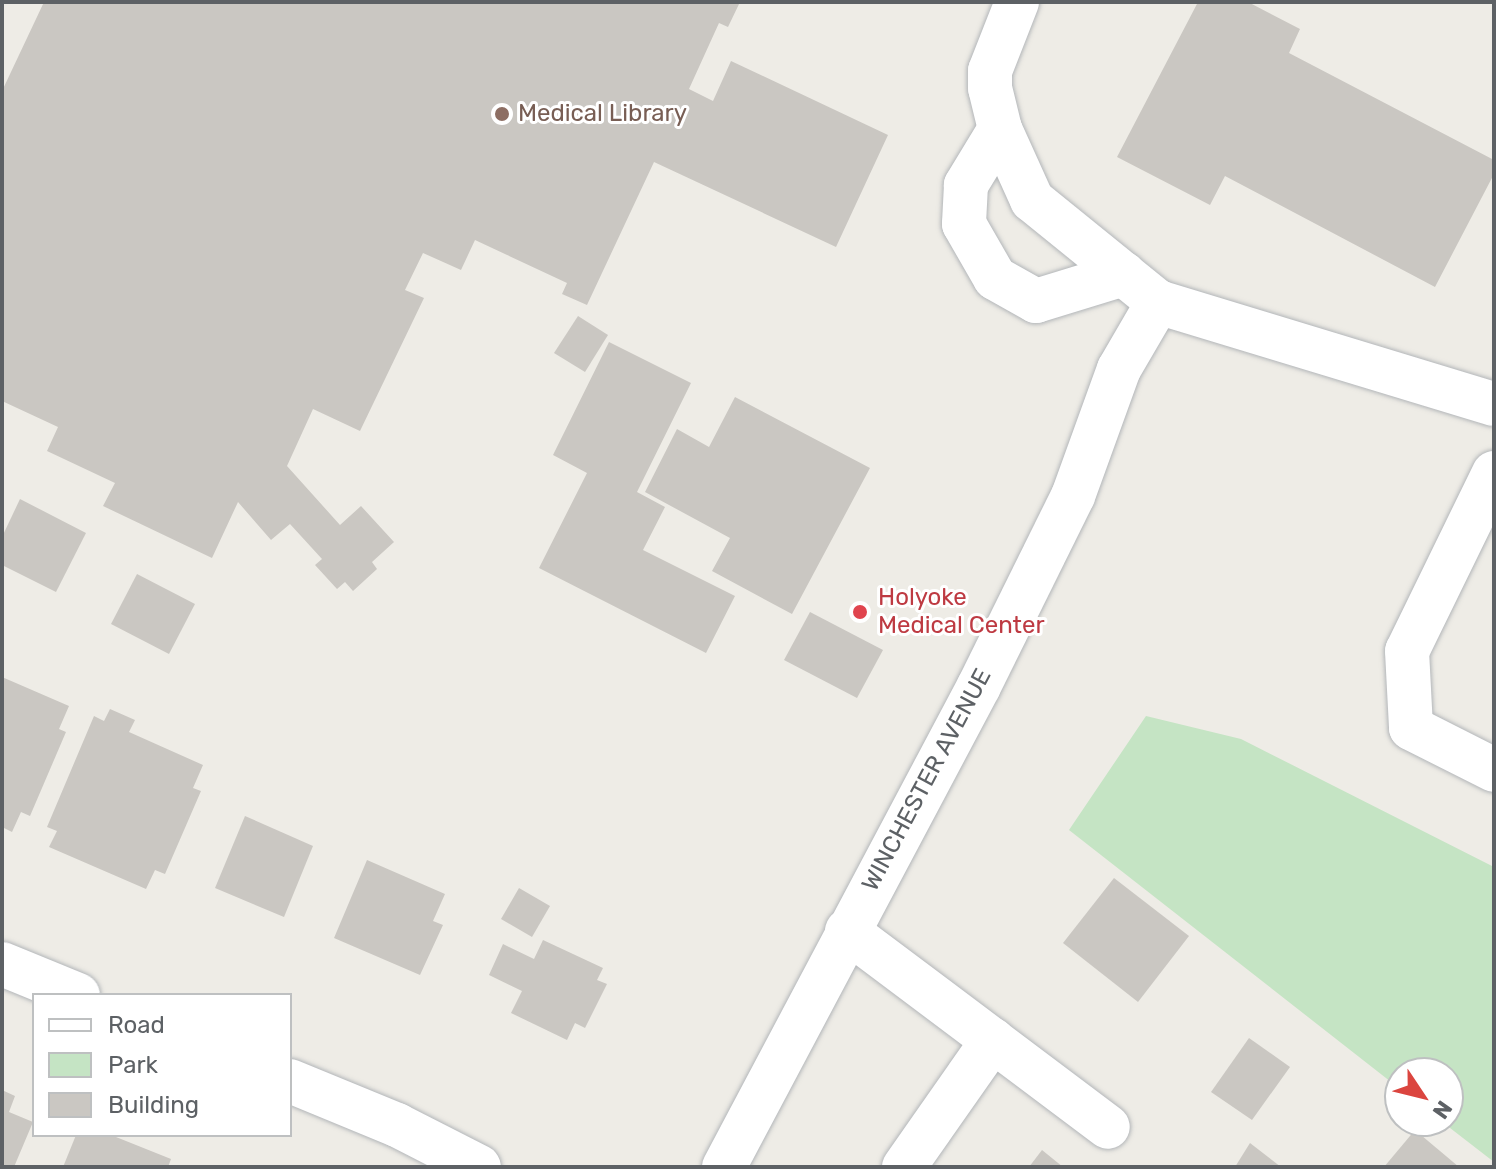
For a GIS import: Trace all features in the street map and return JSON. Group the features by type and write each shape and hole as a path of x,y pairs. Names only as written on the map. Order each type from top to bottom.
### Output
{"street":[{"path":"1017,2 990,71 1000,129 1032,200 1158,302 1494,404"},
{"path":"1000,129 966,185 964,224 995,278 1036,301 1124,274"},
{"name":"WINCHESTER AVENUE","path":"724,1167 1073,496 1119,369 1158,302"},
{"path":"1494,473 1407,651 1411,728 1494,770"},
{"path":"847,931 1108,1127"},
{"path":"2,964 73,993"},
{"path":"904,1167 993,1040"},
{"path":"292,1082 397,1125 479,1167"}],"green space":[{"path":"1146,716 1241,739 1494,867 1494,1162 1462,1137 1464,1057 1384,1057 1384,1076 1069,830"}],"building":[{"path":"44,2 740,2 728,27 719,23 689,89 713,101 731,61 888,135 836,247 654,162 587,305 562,294 567,283 475,240 461,270 423,253 405,290 424,298 360,431 313,409 287,466 340,525 361,506 394,542 372,562 377,569 353,591 345,582 337,589 315,565 322,559 290,524 271,540 238,502 212,558 103,506 115,483 47,451 58,427 2,401 2,91"},
{"path":"1198,2 1248,2 1300,29 1289,53 1494,160 1494,174 1435,287 1225,176 1210,205 1117,157"},
{"path":"578,316 608,335 585,372 554,353"},
{"path":"609,342 691,383 637,492 665,507 643,550 735,596 706,653 539,568 587,473 553,455"},
{"path":"735,397 870,468 792,614 712,571 730,538 645,492 677,429 709,447"},
{"path":"20,499 86,533 56,592 2,565 2,537"},
{"path":"137,574 195,604 169,654 111,624"},
{"path":"810,612 883,650 857,698 784,660"},
{"path":"2,677 69,706 59,729 66,732 30,816 21,812 12,832 2,827"},
{"path":"110,709 135,720 129,732 203,765 193,788 201,791 165,874 155,870 146,889 49,847 57,831 47,827 94,716 104,721"},
{"path":"245,816 313,846 284,917 215,888"},
{"path":"367,860 445,894 433,921 443,925 420,975 334,938"},
{"path":"1114,878 1189,936 1138,1002 1063,943"},
{"path":"519,888 550,906 532,937 501,919"},
{"path":"543,940 603,968 597,980 607,984 585,1028 575,1023 567,1040 511,1013 522,991 489,975 503,944 534,959"},
{"path":"1249,1038 1290,1067 1252,1120 1211,1092"},
{"path":"2,1090 15,1096 9,1112 32,1122 32,1124 14,1167 2,1167"},
{"path":"75,1137 116,1137 171,1159 168,1167 63,1167"},
{"path":"1409,1137 1423,1137 1459,1167 1384,1167"},
{"path":"1250,1143 1281,1167 1235,1167"},
{"path":"1042,1150 1063,1167 1029,1167"}],"place":[{"name":"Medical Library","path":"502,114"},
{"name":"Holyoke Medical Center","path":"860,612"}]}
